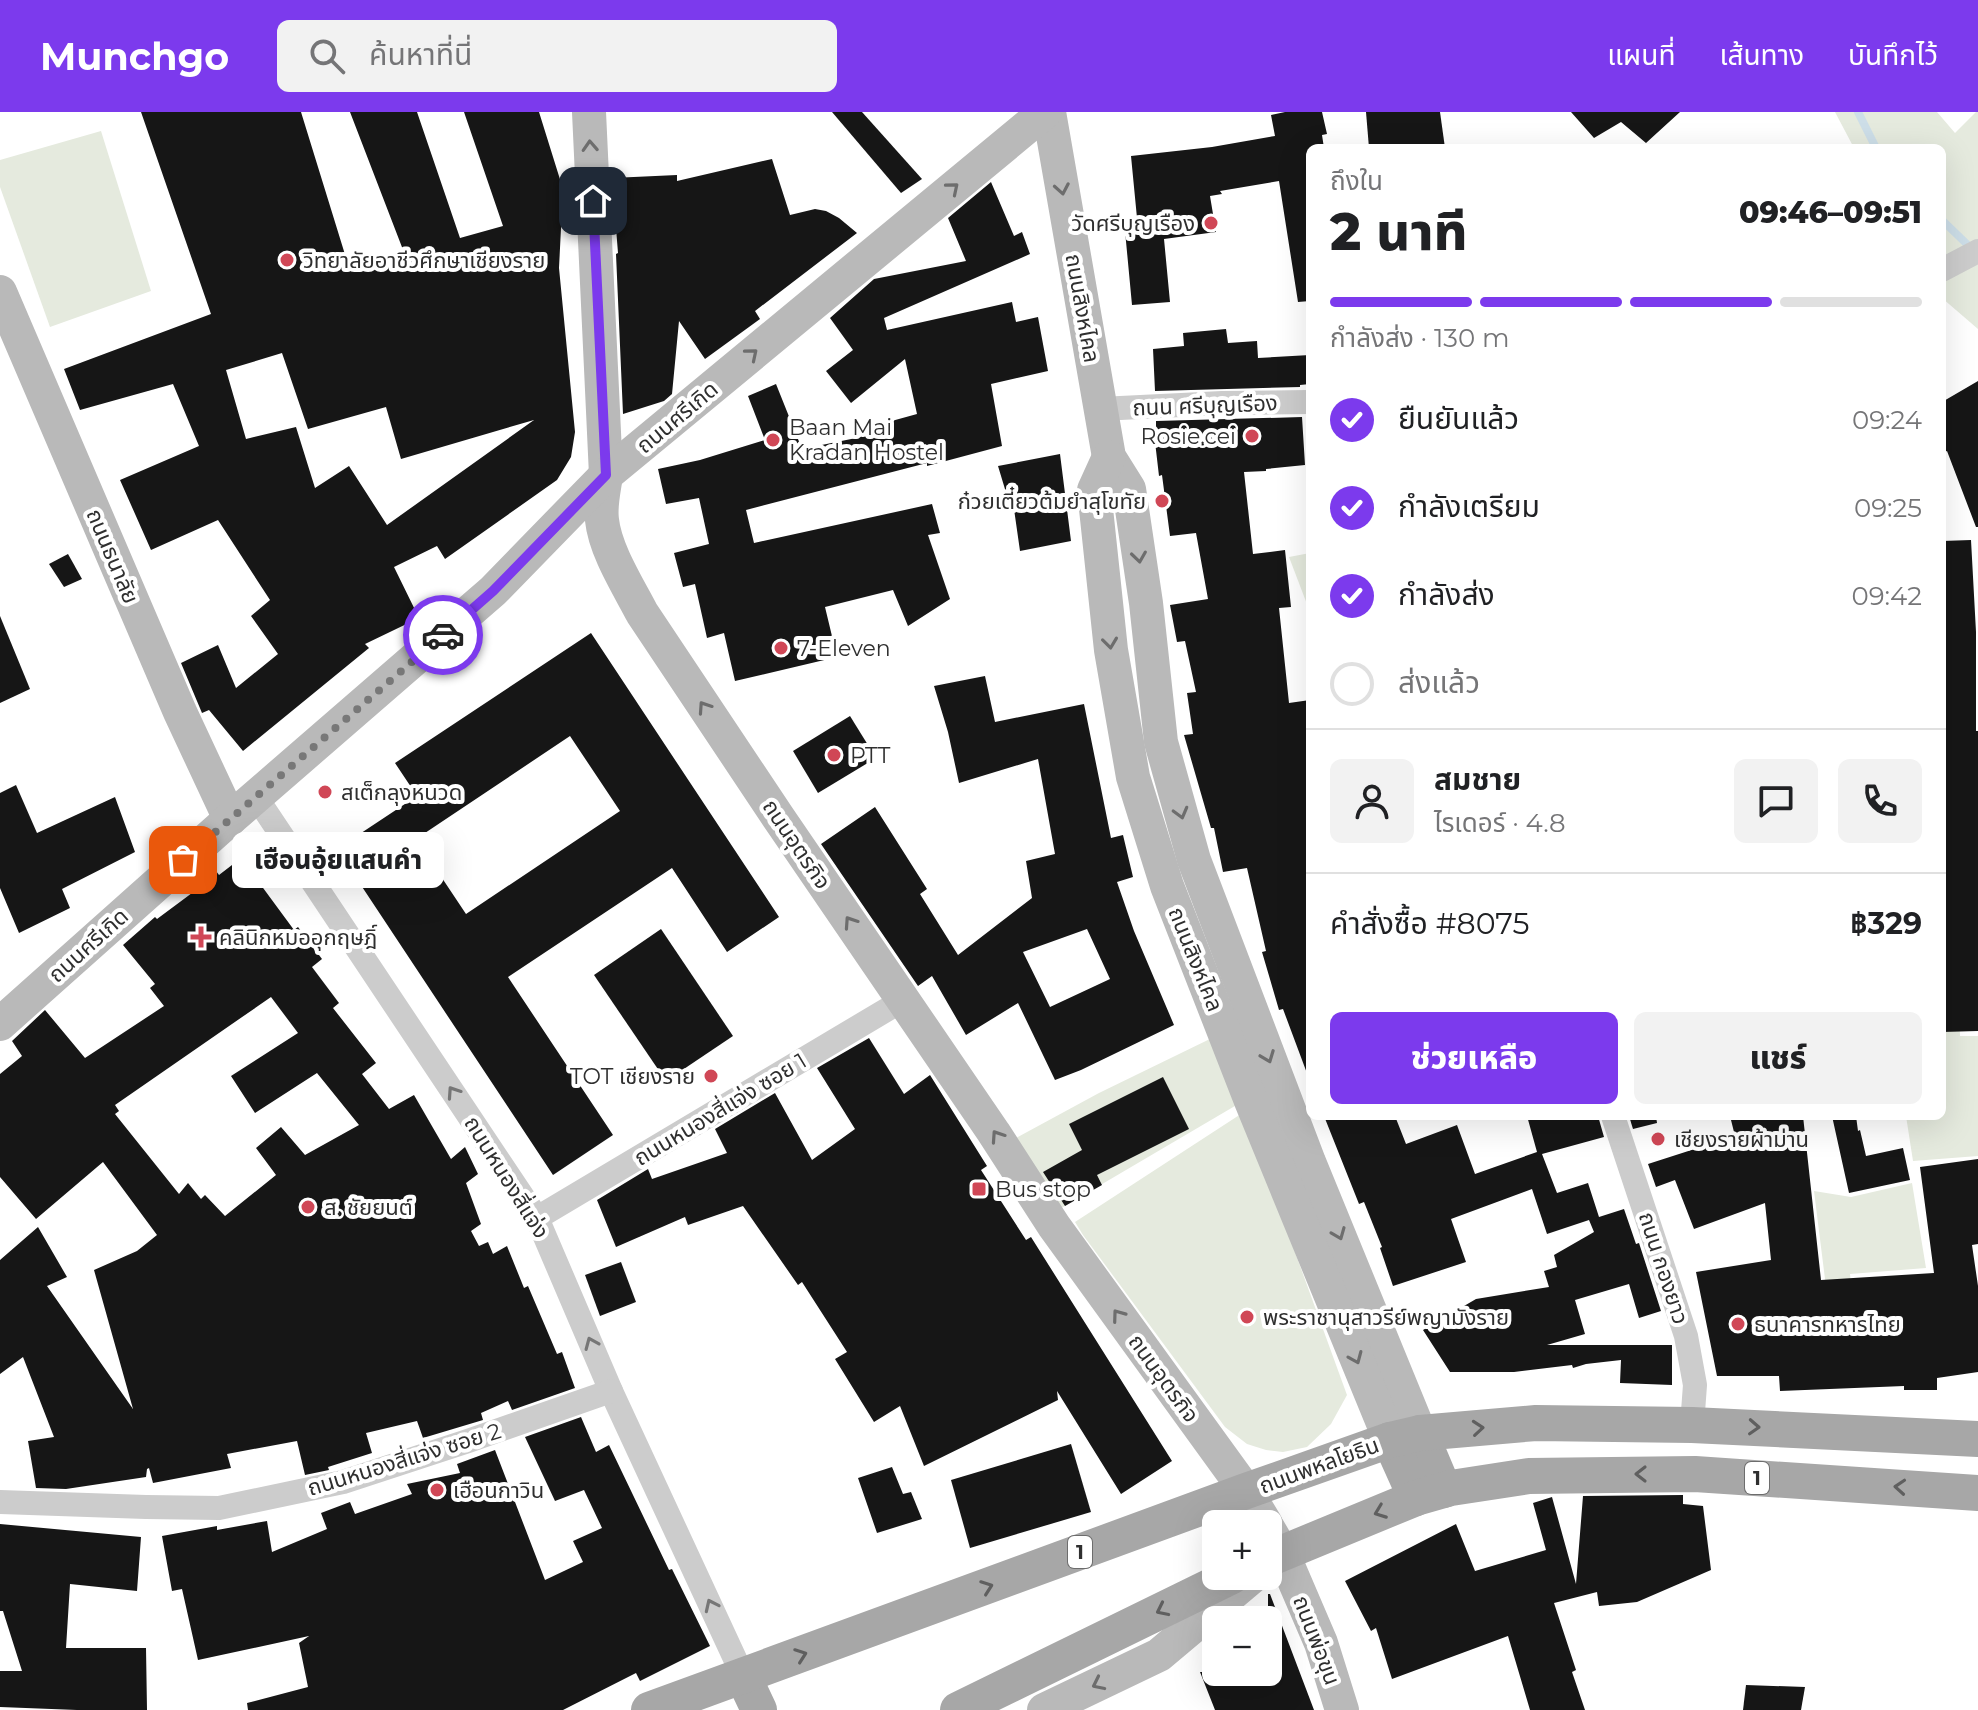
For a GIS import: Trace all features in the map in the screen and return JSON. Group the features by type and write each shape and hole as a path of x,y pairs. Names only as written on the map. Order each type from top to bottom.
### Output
{"main road":[{"name":"ถนนอุตรกิจ","path":"589,112 606,475 601,507 606,538 642,613 1002,1144 1054,1226 1246,1491"},
{"name":"ถนนศรีเกิด","path":"0,1024 493,591 606,475 1047,112"},
{"name":"ถนนสิงหไคล","path":"1047,112 1109,457 1094,490 1111,650 1133,777 1167,886 1256,1115 1405,1436"},
{"name":"ถนนธนาลัย","path":"0,292 180,712 230,819"},
{"name":"ถนนพหลโยธิน","path":"649,1710 1246,1491 1405,1436 1536,1423 1692,1425 1978,1439"},
{"path":"1405,1436 1430,1494"},
{"name":"1","path":"1282,1541 1430,1494 1529,1476 1695,1474 1978,1493"},
{"name":"ถนนพ่อขุน","path":"1246,1491 1254,1510"},
{"name":"ถนนพ่อขุน","path":"1282,1568 1321,1643 1342,1710"},
{"path":"958,1710 1203,1590"},
{"path":"1044,1710 1159,1655 1236,1590"},
{"path":"743,1676 759,1710"}],"street":[{"path":"1946,268 1978,251"},
{"name":"ถนน ศรีบุญเรือง","path":"1100,409 1306,402"},
{"name":"ถนนหนองสี่แจ่ง","path":"256,797 537,1218 611,1391 743,1676"},
{"name":"ถนนหนองสี่แจ่ง ซอย 1","path":"537,1218 903,1000"},
{"name":"ถนน กองยาว","path":"1614,1120 1686,1336 1695,1385 1692,1425"},
{"name":"ถนนหนองสี่แจ่ง ซอย 2","path":"0,1502 219,1508 343,1482 611,1391"}],"shaded area":[{"path":"1835,112 1937,112 1955,133 1978,112 1978,329 1946,301 1946,144 1852,144"},
{"path":"101,131 151,291 50,327 0,187 0,160"},
{"path":"1306,554 1306,602 1289,557"},
{"path":"1946,967 1958,967 1960,1036 1978,1036 1978,1156 1913,1161 1907,1120 1946,1120"},
{"path":"1214,1037 1240,1103 1058,1210 1014,1139"},
{"path":"1244,1112 1347,1395 1331,1424 1307,1447 1283,1452 1247,1444 1225,1427 1075,1222"},
{"path":"1912,1183 1926,1268 1850,1274 1854,1310 1829,1311 1814,1191 1851,1197"}],"building":[{"path":"141,112 301,112 347,261 352,259 355,269 405,255 350,112 417,112 460,238 503,226 464,112 539,112 563,189 559,268 575,432 571,457 557,480 445,559 437,546 394,567 419,618 365,644 369,648 243,751 209,710 202,713 181,663 218,645 236,688 278,654 251,616 270,600 218,520 151,550 120,480 199,446 173,384 80,410 64,369 211,314","holes":["282,353 308,429 386,407 401,459 534,420 387,525 349,466 315,488 296,427 246,439 226,370"]},
{"path":"832,112 862,112 922,179 901,193"},
{"path":"1322,112 1327,134 1322,135 1323,144 1306,144 1306,301 1298,302 1279,181 1220,191 1222,194 1210,196 1216,232 1164,239 1170,302 1132,305 1124,220 1137,218 1131,156 1275,136 1271,115"},
{"path":"1366,112 1440,112 1444,144 1369,144"},
{"path":"1571,112 1680,112 1646,143 1621,122 1594,138"},
{"path":"772,159 790,215 815,209 826,211 857,233 755,311 760,319 705,359 679,321 672,394 664,401 623,414 618,253 612,178 677,175 677,181"},
{"path":"991,182 1014,236 1022,232 1030,254 884,318 887,330 1012,302 1016,322 1038,317 1048,371 991,384 1002,446 746,510 754,543 932,504 940,533 928,535 950,599 908,626 893,590 825,607 837,657 735,681 724,633 707,638 695,584 683,587 674,553 709,544 699,498 666,504 658,469 765,440 748,396 776,384 802,449 861,437 859,430 917,414 905,359 851,403 826,371 853,350 830,318 874,279 966,261 948,218"},
{"path":"1226,329 1228,343 1257,341 1258,358 1306,355 1306,384 1155,391 1153,349 1184,346 1183,333"},
{"path":"1978,381 1978,527 1946,451 1946,400"},
{"path":"1302,417 1305,465 1244,472 1253,554 1285,550 1291,607 1279,608 1289,703 1306,701 1306,1071 1283,1009 1279,1010 1262,952 1266,951 1247,868 1223,872 1214,828 1211,828 1184,735 1193,734 1187,693 1196,692 1185,641 1177,642 1170,605 1208,599 1196,533 1170,536 1162,475 1159,476 1154,433 1156,421"},
{"path":"1060,454 1071,541 1020,551 1014,509 1011,509 998,466"},
{"path":"1971,540 1978,731 1978,1031 1946,1032 1946,541"},
{"path":"68,554 82,579 64,587 49,564"},
{"path":"0,616 30,689 0,703"},
{"path":"591,633 779,917 727,952 672,868 508,977 613,1135 553,1175 337,849 417,796 395,763","holes":["570,736 620,811 466,914 416,839"]},
{"path":"985,676 995,722 1084,704 1111,838 1123,835 1133,877 1117,882 1174,1025 1055,1080 1018,1003 966,1035 932,976 918,986 821,844 875,807 927,889 920,894 958,955 1032,898 1026,861 1055,854 1038,759 959,783 934,686","holes":["1087,929 1110,979 1050,1007 1023,952"]},
{"name":"PTT","path":"850,716 876,758 818,793 793,751"},
{"path":"16,785 37,833 115,797 135,852 62,889 70,908 19,933 0,888 0,793"},
{"path":"245,855 260,874 255,877 294,930 298,927 322,959 312,967 339,1003 333,1008 376,1063 362,1074 389,1109 414,1095 451,1159 465,1147 478,1174 466,1183 481,1224 471,1231 479,1246 488,1242 493,1254 507,1246 557,1354 562,1352 575,1388 512,1410 508,1401 481,1413 483,1420 423,1438 417,1421 366,1433 372,1453 328,1467 329,1470 305,1475 297,1441 227,1454 231,1468 153,1483 149,1468 146,1477 66,1489 36,1488 28,1441 54,1437 23,1357 0,1374 0,1260 38,1227 67,1277 47,1286 133,1409 94,1270 137,1251 157,1235 103,1162 36,1219 0,1177 0,1074 22,1056 12,1041 45,1010 85,1058 164,1006 150,988 155,984 123,945 216,871 219,875","holes":["271,997 298,1033 231,1076 255,1113 317,1073 359,1125 305,1155 281,1127 256,1148 276,1175 225,1216 205,1195 201,1199 188,1183 179,1194 115,1114 119,1111 115,1105"]},
{"path":"661,929 733,1036 666,1081 594,975"},
{"path":"869,1038 904,1094 930,1075 987,1166 981,1170 1026,1240 1031,1237 1172,1461 1121,1494 1057,1391 1058,1400 924,1466 900,1406 874,1422 835,1359 847,1352 802,1282 798,1285 743,1206 688,1225 685,1217 616,1247 597,1200 648,1169 652,1179 727,1153 715,1129 775,1093 812,1160 855,1129 817,1068"},
{"path":"1163,1077 1189,1129 1097,1175 1102,1185 1065,1206 1043,1172 1082,1150 1069,1124"},
{"path":"1326,1120 1397,1120 1406,1144 1457,1125 1475,1174 1537,1152 1528,1120 1599,1120 1604,1137 1542,1154 1557,1193 1588,1183 1599,1217 1624,1209 1636,1244 1639,1243 1661,1311 1639,1318 1629,1284 1575,1300 1585,1334 1547,1345 1672,1345 1672,1385 1620,1383 1621,1360 1573,1368 1572,1365 1514,1372 1450,1372 1423,1330 1476,1299 1549,1287 1544,1271 1557,1267 1554,1255 1594,1232 1589,1220 1547,1234 1532,1189 1451,1219 1466,1262 1393,1286 1364,1202 1359,1204"},
{"path":"1630,1120 1657,1120 1657,1123 1633,1129"},
{"path":"1731,1120 1803,1120 1821,1280 1934,1273 1920,1167 1978,1159 1978,1244 1972,1245 1978,1286 1978,1372 1937,1378 1937,1390 1904,1390 1904,1386 1780,1391 1779,1376 1717,1376 1696,1272 1771,1260 1765,1203 1694,1229 1675,1180 1656,1187 1648,1164 1735,1136"},
{"path":"1833,1120 1857,1120 1866,1156 1903,1148 1910,1180 1849,1193"},
{"path":"621,1262 636,1302 600,1316 585,1275"},
{"path":"581,1417 596,1452 609,1445 669,1570 672,1569 710,1646 640,1681 636,1673 563,1710 248,1710 247,1703 308,1687 299,1643 309,1636 198,1660 182,1589 172,1591 162,1536 267,1521 272,1552 327,1529 321,1513 350,1502 355,1514 412,1494 407,1484 460,1473 457,1464 495,1450 545,1580 583,1562 573,1541 602,1528 584,1490 555,1501 525,1437"},
{"path":"1071,1444 1091,1512 970,1548 951,1480"},
{"path":"892,1467 903,1494 911,1492 922,1519 877,1533 858,1478"},
{"path":"1683,1495 1683,1504 1703,1506 1711,1570 1637,1602 1599,1606 1597,1592 1554,1603 1576,1670 1572,1672 1585,1710 1530,1710 1508,1636 1392,1679 1376,1628 1371,1631 1345,1581 1456,1524 1475,1571 1546,1550 1533,1503 1552,1497 1576,1584 1583,1496"},
{"path":"0,1524 141,1537 137,1591 70,1584 66,1648 146,1648 147,1710 0,1707 0,1671 22,1671 3,1611 0,1611"},
{"path":"1268,1594 1270,1594 1275,1606 1268,1606"},
{"path":"1282,1626 1314,1710 1215,1710 1206,1686 1282,1686"},
{"path":"1746,1685 1805,1687 1801,1710 1743,1710"}],"waterway":[{"path":"1858,112 1874,144"},
{"path":"1946,224 1973,250"}],"way so far":[{"path":"183,860 443,635"}],"place":[{"name":"วัดศรีบุญเรือง","path":"1211,223"},
{"name":"วิทยาลัยอาชีวศึกษาเชียงราย","path":"287,260"},
{"name":"Rosie.cei","path":"1252,436"},
{"name":"Baan Mai Kradan Hostel","path":"773,440"},
{"name":"ก๋วยเตี๋ยวต้มยำสุโขทัย","path":"1162,501"},
{"name":"7-Eleven","path":"781,648"},
{"name":"PTT","path":"834,755"},
{"name":"สเต็กลุงหนวด","path":"325,792"},
{"name":"เฮือนอุ้ยแสนคำ","path":"183,860"},
{"name":"คลินิกหมออุกฤษฎิ์","path":"201,937"},
{"name":"TOT เชียงราย","path":"711,1076"},
{"name":"เชียงรายผ้าม่าน","path":"1658,1139"},
{"name":"Bus stop","path":"979,1189"},
{"name":"ส. ชัยยนต์","path":"308,1207"},
{"name":"พระราชานุสาวรีย์พญามังราย","path":"1247,1317"},
{"name":"ธนาคารทหารไทย","path":"1738,1324"},
{"name":"เฮือนกาวิน","path":"437,1490"}],"route":[{"path":"443,635 493,591 606,475 593,201"}]}
